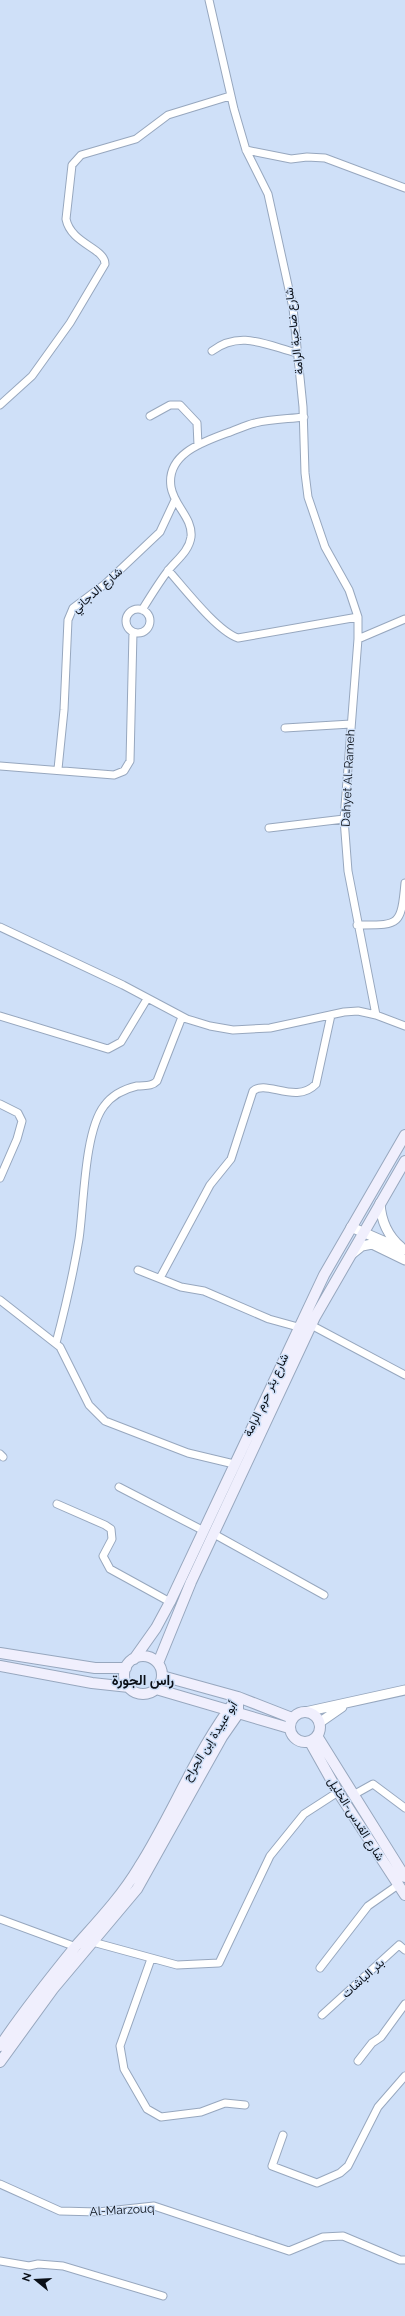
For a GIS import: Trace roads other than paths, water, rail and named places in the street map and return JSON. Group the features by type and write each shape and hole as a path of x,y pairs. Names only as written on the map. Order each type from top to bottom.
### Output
{"main road":[{"name":"شارع بئر حرم الرامة","path":"134,1659 156,1628 170,1602 298,1327 351,1227 405,1135"},
{"name":"شارع بئر حرم الرامة","path":"158,1663 191,1582 312,1325 362,1232 405,1161"},
{"path":"0,1653 87,1667 126,1668"},
{"path":"147,1657 158,1663 162,1676 156,1689 145,1694 134,1691 129,1687 125,1678 126,1668 134,1659 147,1657"},
{"path":"0,1666 92,1683 129,1687"},
{"path":"156,1689 289,1728 296,1740 314,1739 320,1723 314,1715 305,1712 292,1718 238,1697 162,1676"},
{"name":"أبو عبيدة إبن الجراح","path":"0,2046 84,1943 140,1866 187,1777 227,1710 238,1697"},
{"name":"أبو عبيدة إبن الجراح","path":"0,2062 53,1989 84,1943 137,1889 222,1737 238,1714 238,1697"},
{"path":"289,1728 292,1718"},
{"name":"شارع القدس-الخليل","path":"314,1739 338,1792 405,1895"},
{"name":"شارع القدس-الخليل","path":"314,1739 355,1794 405,1877"}],"street":[{"name":"شارع ضاحية الرامة","path":"209,0 230,96 246,150 268,194 293,308 304,417 305,473 308,497 325,547 349,590 358,617 358,638"},
{"path":"0,405 32,376 70,323 105,264 102,255 77,238 68,226 66,219 71,172 75,159 81,155 136,139 168,115 230,96"},
{"path":"246,150 291,159 307,157 331,160 405,188"},
{"path":"212,351 223,343 242,339 297,353"},
{"path":"150,416 170,405 180,405 197,423 198,445"},
{"path":"142,610 168,570 186,551 191,537 189,522 175,500 171,487 173,470 180,458 198,445 255,423 304,417"},
{"name":"شارع الدجاني","path":"58,769 64,710 68,620 70,611 105,584 160,532 175,500"},
{"path":"168,570 215,621 229,634 238,638 358,617"},
{"path":"134,610 142,610 150,618 150,626 144,632 133,632 127,627 127,619 134,610"},
{"path":"358,638 405,619"},
{"path":"0,766 58,769 114,775 122,773 128,767 132,724 133,632"},
{"name":"Dahyet Al-Rameh","path":"358,638 344,819 348,871 357,925 376,1015"},
{"path":"285,728 351,724"},
{"path":"269,828 344,819"},
{"path":"357,925 386,925 397,920 402,912 405,883"},
{"path":"0,928 124,985 182,1017 233,1030 270,1028 358,1011 376,1015 405,1026"},
{"path":"0,1016 108,1049 121,1042 147,999"},
{"path":"160,1278 210,1185 231,1159 254,1091 260,1088 299,1093 316,1084 331,1015"},
{"path":"56,1344 68,1298 79,1238 85,1173 97,1120 103,1107 117,1094 132,1087 152,1085 157,1081 182,1017"},
{"path":"0,1104 18,1113 22,1121 17,1139 0,1178"},
{"path":"380,1203 380,1215 388,1231 404,1251"},
{"path":"351,1227 404,1251"},
{"path":"362,1232 367,1244 405,1260"},
{"path":"348,1258 362,1246 367,1244"},
{"path":"138,1270 186,1288 204,1291 269,1319 298,1327"},
{"path":"0,1300 64,1352 90,1405 105,1421 188,1453 234,1464"},
{"path":"312,1325 405,1375"},
{"path":"119,1487 204,1531"},
{"path":"57,1504 105,1525 111,1530 112,1539 103,1556 110,1570 170,1602"},
{"path":"214,1534 324,1595"},
{"path":"305,1712 404,1691"},
{"path":"320,1723 339,1708 362,1699"},
{"path":"355,1794 373,1784 405,1808"},
{"path":"0,1919 84,1943 177,1965 219,1963 270,1856 304,1814 338,1792"},
{"path":"320,1968 368,1906 398,1885"},
{"name":"بئر الباشات","path":"322,2015 399,1945 405,1950"},
{"path":"151,1959 120,2046 124,2069 146,2109 161,2117 201,2112 225,2103 245,2105"},
{"path":"358,2061 372,2044 381,2037 405,2004"},
{"path":"282,2135 272,2166 317,2183 333,2177 346,2168 378,2107 405,2076"},
{"name":"Al-Marzouq","path":"0,2184 60,2211 98,2212 154,2206 289,2251 323,2237 342,2236 400,2260 405,2260"},
{"path":"0,2261 29,2266 38,2264 63,2266 163,2296"}],"district":[{"name":"راس الجورة","path":"143,1680"}]}
